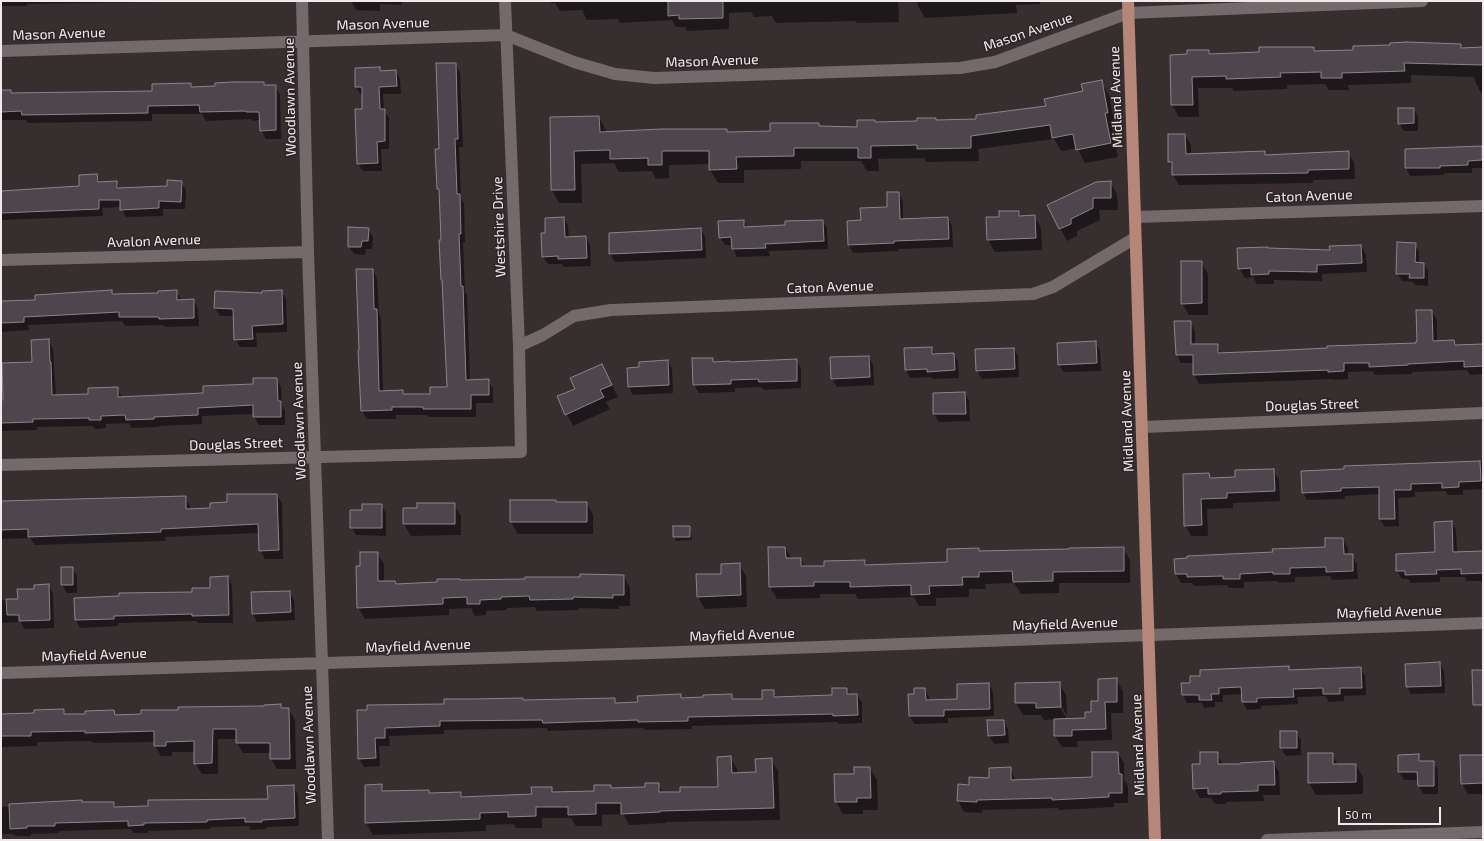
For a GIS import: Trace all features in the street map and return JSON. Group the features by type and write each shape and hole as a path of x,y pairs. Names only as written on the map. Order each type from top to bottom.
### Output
{"main road":[{"name":"Midland Avenue","path":"1128,7 1135,238 1143,427 1155,840"}],"street":[{"name":"Woodlawn Avenue","path":"302,1 308,252 328,840"},
{"name":"Westshire Drive","path":"506,1 506,35 519,346 521,452"},
{"name":"Mason Avenue","path":"1,51 506,35 574,62 615,74 654,78 952,68 995,62 1128,7 1422,1"},
{"name":"Caton Avenue","path":"1135,217 1483,206"},
{"name":"Caton Avenue","path":"519,346 543,335 574,316 611,310 1034,294 1053,287 1135,238"},
{"name":"Avalon Avenue","path":"1,260 308,252"},
{"name":"Douglas Street","path":"1143,427 1483,413"},
{"name":"Douglas Street","path":"1,466 315,456 521,452"},
{"name":"Mayfield Avenue","path":"1,673 321,664 1149,636 1483,623"},
{"path":"1267,840 1483,832"}],"building":[{"path":"668,1 723,1 723,18 679,19 679,15 668,16"},
{"path":"1407,42 1461,44 1461,48 1483,47 1483,65 1404,63 1405,71 1342,73 1342,78 1321,78 1321,72 1280,73 1281,77 1226,79 1226,76 1192,77 1193,105 1171,105 1170,55 1187,54 1187,50 1209,50 1209,54 1259,52 1259,47 1314,47 1314,51 1353,50 1353,46 1390,45 1390,43"},
{"path":"436,63 456,63 458,139 455,139 457,194 460,194 461,234 459,234 461,286 463,286 466,380 489,379 489,395 471,395 471,409 423,409 423,407 392,407 392,410 361,411 356,269 373,269 374,309 377,309 379,391 403,390 403,394 430,394 430,387 447,387 439,240 441,240 439,189 437,189 435,149 439,149"},
{"path":"380,67 380,71 396,70 397,86 379,87 380,109 385,109 385,141 377,142 378,163 357,164 355,109 362,109 362,87 355,87 355,68"},
{"path":"1102,80 1108,113 1105,113 1111,143 1076,150 1073,134 1052,138 1050,125 971,136 971,148 917,149 917,145 871,146 871,158 858,158 858,148 794,148 794,156 736,157 737,169 709,170 709,151 662,151 662,165 648,165 648,158 610,159 610,150 574,151 575,190 551,190 550,117 599,116 600,132 661,129 727,129 727,132 770,131 770,123 819,123 819,126 857,127 857,120 875,120 875,122 917,121 917,118 936,118 936,120 976,119 976,115 1046,106 1044,99 1083,91 1081,84"},
{"path":"264,82 264,85 276,85 276,130 260,131 259,112 200,112 199,105 148,106 148,113 22,115 21,111 1,112 1,90 11,90 11,93 152,91 152,84 191,83 191,87 215,86 215,83"},
{"path":"1398,108 1414,108 1414,123 1398,124"},
{"path":"1168,134 1185,134 1186,154 1265,151 1265,155 1349,151 1349,169 1308,170 1308,173 1172,175 1172,162 1168,162"},
{"path":"1482,146 1482,160 1468,161 1468,165 1440,166 1440,168 1405,168 1405,149"},
{"path":"97,174 98,182 117,181 117,188 167,186 167,180 182,181 181,202 159,201 159,208 120,210 120,200 99,200 99,209 1,213 1,191 79,186 79,175"},
{"path":"1111,181 1111,198 1093,198 1093,208 1071,219 1071,224 1059,229 1047,205 1096,182"},
{"path":"887,192 899,192 900,219 948,217 949,239 894,241 894,243 848,245 847,221 861,220 860,208 887,207"},
{"path":"999,211 1019,211 1019,216 1035,215 1036,238 987,240 986,217 999,217"},
{"path":"564,217 565,237 586,236 587,258 558,259 558,256 542,257 541,233 545,233 545,218"},
{"path":"744,220 744,227 785,225 785,221 823,220 824,241 765,244 766,248 732,249 731,237 719,238 718,221"},
{"path":"348,227 369,228 368,241 362,241 361,247 348,247"},
{"path":"701,228 702,250 609,254 609,233"},
{"path":"1397,242 1416,243 1415,262 1424,263 1424,278 1409,278 1410,274 1396,274"},
{"path":"1361,245 1362,263 1317,265 1317,272 1269,271 1269,274 1251,275 1251,268 1238,269 1237,248 1268,247 1330,250 1329,246"},
{"path":"1181,261 1202,261 1202,303 1181,304"},
{"path":"112,290 112,294 158,293 158,291 177,290 177,300 194,299 194,318 159,319 159,317 119,317 119,312 24,317 24,322 1,323 1,301 35,300 35,295"},
{"path":"282,290 283,324 252,326 253,339 234,340 233,309 214,308 215,291 262,293 262,291"},
{"path":"1416,310 1432,310 1433,341 1454,340 1455,345 1483,344 1483,366 1464,367 1464,361 1369,367 1369,363 1344,363 1344,371 1328,372 1328,370 1193,375 1193,355 1176,355 1174,321 1191,321 1191,344 1218,344 1218,353 1267,351 1327,348 1327,346 1416,343"},
{"path":"49,339 52,395 88,394 88,388 118,387 118,397 203,393 203,386 253,384 253,378 277,378 278,401 281,401 281,417 253,417 253,405 198,408 198,415 154,417 154,419 126,420 125,415 101,416 101,420 89,420 89,418 33,419 33,422 1,423 1,400 3,400 2,363 32,362 31,340"},
{"path":"1096,341 1097,363 1058,365 1057,343"},
{"path":"932,347 932,354 954,353 955,370 927,372 927,369 905,370 904,348"},
{"path":"1014,348 1015,369 976,371 975,349"},
{"path":"869,356 870,377 831,379 830,357"},
{"path":"692,358 713,358 713,362 797,359 797,381 759,382 758,379 731,380 731,384 693,385"},
{"path":"668,360 669,385 628,387 627,368 639,367 639,362"},
{"path":"602,364 612,385 600,390 604,397 565,415 557,396 575,389 570,378"},
{"path":"965,392 966,414 933,414 933,393"},
{"path":"1480,461 1481,481 1459,482 1459,487 1442,488 1442,483 1411,484 1411,490 1394,490 1395,519 1379,519 1379,487 1341,488 1341,491 1302,493 1301,471 1344,469 1344,466"},
{"path":"1274,469 1275,491 1227,493 1227,498 1201,499 1202,525 1184,526 1183,474 1209,473 1210,478 1235,477 1235,470"},
{"path":"227,494 277,494 279,550 259,551 258,524 161,529 161,532 28,537 28,529 1,530 1,501 186,496 186,509 210,508 210,503 227,502"},
{"path":"510,500 587,502 587,522 510,522"},
{"path":"417,503 455,503 455,524 403,524 403,508 417,508"},
{"path":"362,504 382,504 382,528 350,528 350,510 362,510"},
{"path":"1452,521 1453,552 1483,551 1483,573 1461,574 1461,569 1436,570 1437,574 1405,575 1405,571 1396,571 1396,554 1435,552 1434,522"},
{"path":"673,526 690,526 690,537 673,537"},
{"path":"1325,538 1343,538 1344,554 1353,554 1353,571 1326,572 1326,567 1290,568 1290,574 1273,574 1273,572 1240,574 1240,579 1223,579 1223,576 1187,577 1187,574 1175,574 1174,559 1187,558 1187,556 1273,552 1272,549 1325,547"},
{"path":"768,547 785,547 786,558 801,558 801,566 824,566 824,561 865,560 865,565 947,562 947,549 979,548 979,551 1124,547 1124,571 1053,572 1053,581 1013,582 1012,571 979,572 979,577 962,577 963,585 929,586 930,594 911,595 911,585 850,587 850,582 814,582 814,586 769,587"},
{"path":"360,552 378,552 378,581 395,581 396,584 437,582 437,579 525,579 525,577 580,577 580,574 624,575 624,595 613,595 613,598 573,597 573,599 530,600 529,596 501,597 501,599 480,600 480,604 467,604 467,597 443,598 443,604 357,608 356,566 360,566"},
{"path":"740,563 741,595 697,597 696,574 721,574 721,564"},
{"path":"61,567 73,567 73,585 61,585"},
{"path":"228,576 229,615 192,616 192,614 114,616 114,619 75,620 74,598 119,596 119,593 192,592 192,588 210,588 210,577"},
{"path":"49,584 50,620 19,621 19,615 7,615 6,599 18,599 17,589 34,589 34,585"},
{"path":"290,591 291,612 252,614 251,592"},
{"path":"1440,662 1441,686 1406,687 1405,664"},
{"path":"1289,666 1289,670 1361,667 1362,688 1340,688 1340,694 1323,694 1323,688 1293,689 1294,697 1257,698 1257,702 1242,702 1241,687 1219,688 1219,694 1211,694 1212,700 1199,700 1199,695 1182,695 1181,683 1190,683 1190,676 1200,676 1200,670"},
{"path":"1472,670 1483,670 1483,705 1473,705"},
{"path":"1117,678 1117,702 1105,702 1106,729 1072,730 1072,736 1054,736 1054,719 1085,718 1085,712 1091,712 1091,701 1098,701 1098,679"},
{"path":"1060,682 1061,707 1036,708 1036,703 1015,703 1015,683"},
{"path":"989,683 990,709 944,710 944,716 909,716 908,694 914,694 914,688 925,688 926,700 957,699 957,684"},
{"path":"832,688 847,688 847,694 857,694 858,715 833,716 833,714 688,717 688,721 638,722 638,720 543,723 542,720 440,721 440,726 385,728 385,738 375,738 376,758 358,759 357,710 367,710 367,705 444,704 444,699 523,698 523,700 615,698 615,703 638,702 637,696 681,694 681,698 703,697 703,695 732,694 732,699 762,699 762,690 774,690 774,697 832,695"},
{"path":"281,704 281,708 289,708 290,759 270,759 270,743 236,743 236,729 213,729 212,763 194,764 194,741 166,742 166,746 154,746 154,731 85,733 85,731 31,732 31,736 1,736 1,714 34,713 34,710 64,709 64,714 85,714 85,711 114,710 115,715 141,714 141,710 178,710 178,707 264,706"},
{"path":"987,720 1004,720 1005,735 988,736"},
{"path":"1280,731 1297,731 1297,748 1280,748"},
{"path":"1092,752 1118,752 1119,774 1122,774 1122,793 1109,793 1109,797 1052,800 1052,798 977,800 977,802 957,801 958,784 969,785 969,777 989,778 989,768 1011,767 1011,780 1092,777"},
{"path":"1200,752 1218,752 1218,764 1274,761 1275,785 1258,785 1258,791 1221,792 1221,794 1208,794 1208,788 1193,789 1192,764 1200,764"},
{"path":"1308,753 1333,753 1333,764 1356,764 1356,782 1308,783"},
{"path":"1419,754 1419,761 1434,761 1434,786 1418,786 1417,772 1398,772 1398,755"},
{"path":"1460,755 1483,755 1483,783 1461,784"},
{"path":"731,756 732,773 756,772 755,759 772,758 774,808 660,811 621,814 621,803 596,803 596,814 568,815 568,807 536,807 536,816 508,817 508,812 480,813 480,819 365,823 365,785 382,784 382,791 429,790 429,793 461,792 461,797 532,794 531,787 552,787 552,792 594,791 594,785 611,785 611,788 645,787 645,783 659,783 659,792 680,792 680,787 718,787 717,757"},
{"path":"854,767 870,767 871,798 857,798 857,802 835,802 834,774 854,774"},
{"path":"294,785 295,818 262,820 262,822 245,822 245,818 207,820 207,822 144,823 144,825 128,826 128,821 55,823 55,826 27,826 27,828 10,829 9,804 82,800 82,802 114,802 114,807 148,806 148,800 268,799 267,786"}]}
